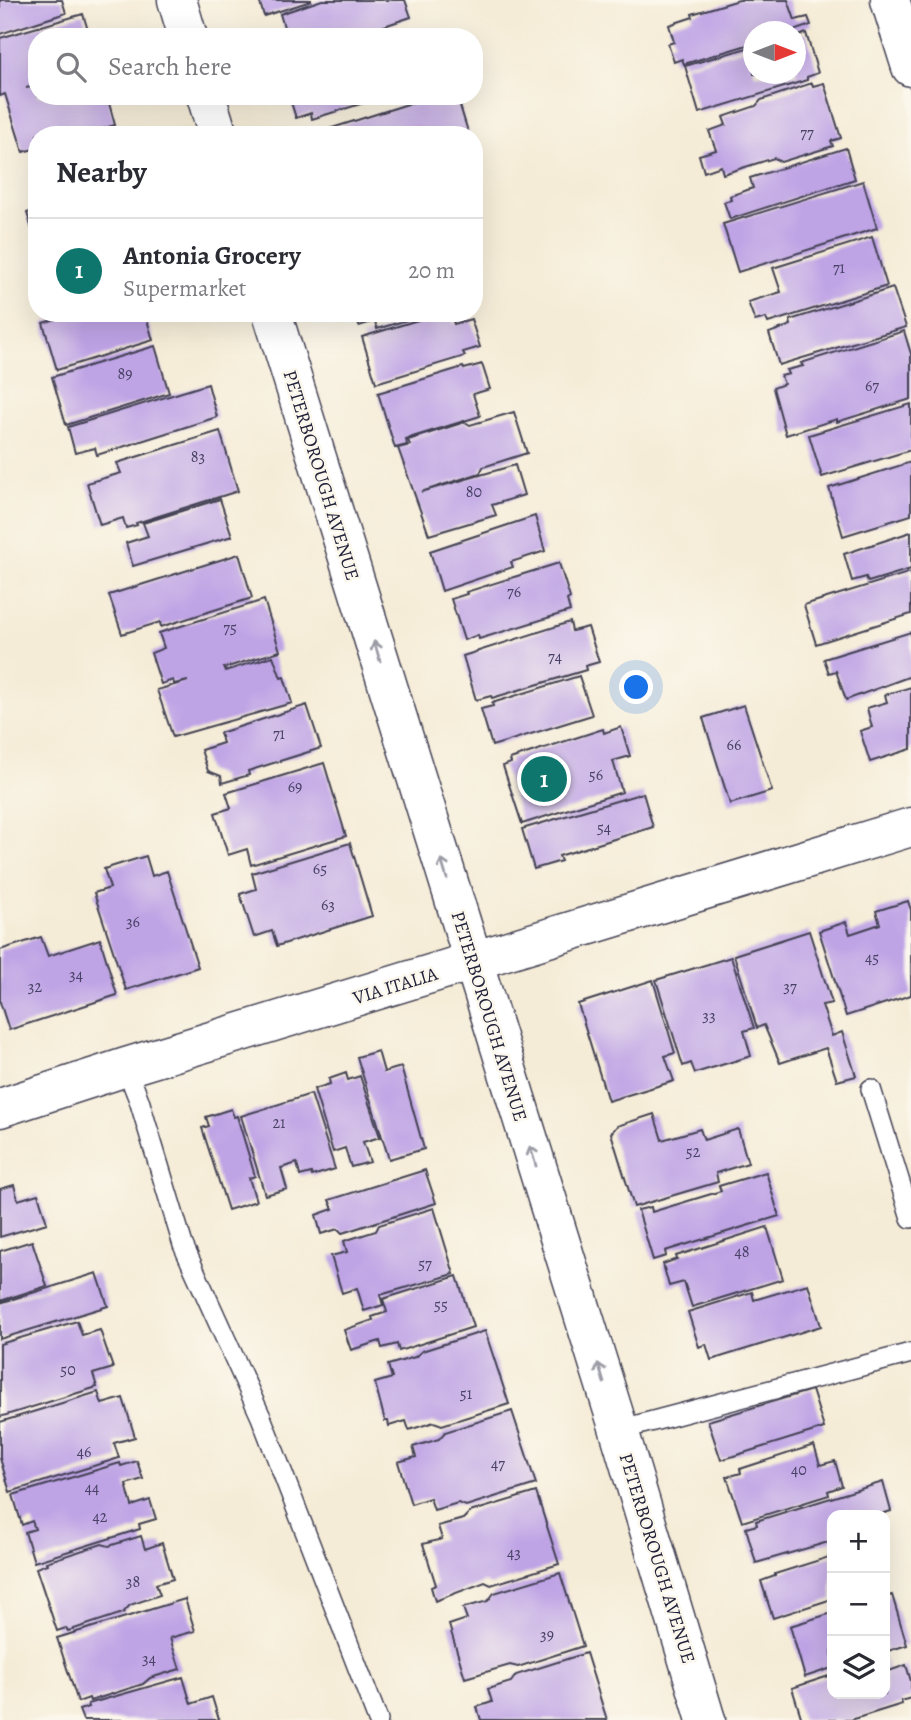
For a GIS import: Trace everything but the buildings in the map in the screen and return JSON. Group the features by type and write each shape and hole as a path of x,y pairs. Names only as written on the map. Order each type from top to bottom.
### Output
{"street":[{"path":"177,0 185,28"},
{"path":"890,0 911,67"},
{"path":"209,105 215,126"},
{"name":"PETERBOROUGH AVENUE","path":"275,322 619,1430 706,1720"},
{"name":"VIA ITALIA","path":"0,1108 911,827"}],"lane":[{"path":"126,1067 139,1100 183,1245 261,1417 378,1720"},
{"path":"871,1088 911,1218"},
{"path":"619,1430 911,1353"}],"place":[{"name":"Antonia Grocery","path":"544,779"}]}
